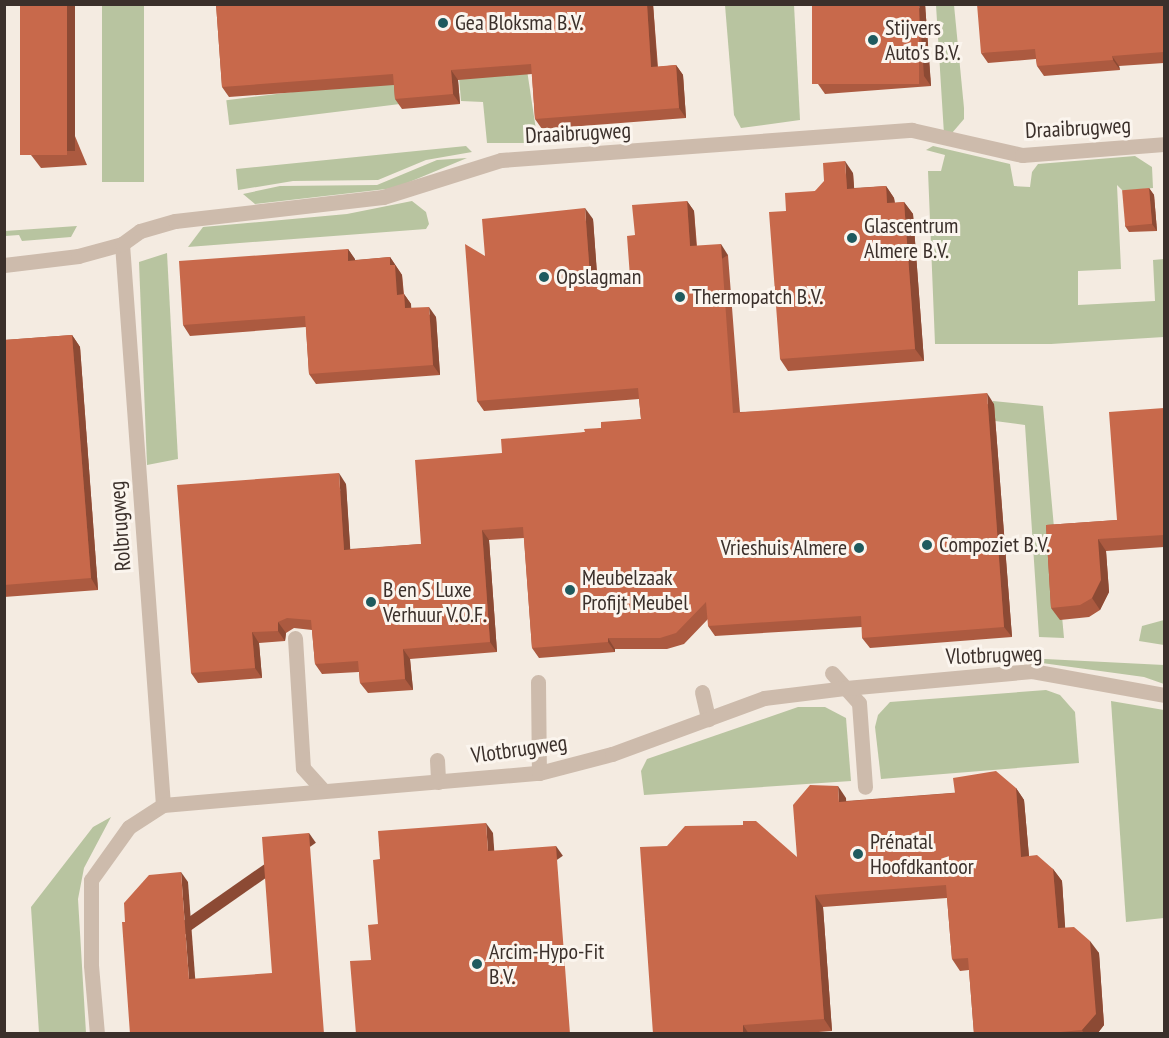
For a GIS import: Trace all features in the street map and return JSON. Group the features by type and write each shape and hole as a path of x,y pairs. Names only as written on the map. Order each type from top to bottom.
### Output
{"street":[{"name":"Draaibrugweg","path":"4,265 78,256 122,244 140,231 175,221 383,197 501,160 912,130 1022,155 1164,144"},
{"name":"Rolbrugweg","path":"122,244 164,805"},
{"path":"295,638 303,768 324,790"},
{"name":"Vlotbrugweg","path":"97,1034 91,965 91,880 129,827 164,805 539,773 612,754 764,698 846,688 1032,671 1164,695"},
{"path":"832,673 860,703 865,787"},
{"path":"538,682 539,773"},
{"path":"702,693 708,719"},
{"path":"437,760 438,782"}],"green space":[{"path":"102,5 144,5 144,182 102,182"},
{"path":"725,5 794,5 800,120 741,128 734,115"},
{"path":"936,5 954,5 964,108 964,119 952,133 944,134"},
{"path":"527,70 538,143 487,143 483,102 461,101 459,77"},
{"path":"399,79 402,104 229,125 226,100"},
{"path":"466,146 472,152 426,160 378,180 293,181 238,190 236,169"},
{"path":"933,146 1010,164 1014,186 1030,187 1032,172 1038,164 1135,156 1152,167 1153,188 1123,191 1117,185 1121,269 1078,271 1078,305 1155,301 1153,260 1164,259 1164,337 1051,344 935,344 928,171 941,171 945,155 926,150"},
{"path":"467,158 395,188 255,204 243,194 280,186 377,185 437,160"},
{"path":"412,201 426,212 429,224 426,229 188,247 203,227 347,214"},
{"path":"77,226 71,237 22,241 19,235 5,236 5,231"},
{"path":"167,253 178,459 147,465 139,262"},
{"path":"993,401 1043,406 1064,638 1039,637 1025,425 995,421"},
{"path":"1164,620 1164,645 1139,641 1142,626"},
{"path":"1045,659 1164,665 1164,684 1144,677 1020,660"},
{"path":"1046,690 1060,695 1075,712 1079,763 881,779 875,727 878,715 890,702"},
{"path":"1111,701 1164,710 1164,918 1126,922"},
{"path":"798,707 825,707 846,718 851,781 644,795 641,771 647,759"},
{"path":"111,817 84,868 78,899 86,1033 39,1033 31,907 93,827"}],"building":[{"path":"20,4 67,4 67,155 20,155"},
{"path":"216,4 647,4 651,67 676,65 679,108 535,119 531,64 451,70 453,94 395,99 393,74 222,87"},
{"path":"812,4 919,4 919,84 812,84"},
{"path":"977,4 1164,4 1164,52 1112,56 1113,60 1037,66 1035,49 981,53"},
{"path":"845,161 847,189 886,186 887,203 904,202 915,349 780,359 769,212 786,211 785,193 815,191 824,181 823,163"},
{"path":"1149,188 1152,224 1125,226 1122,190"},
{"path":"687,201 690,246 721,244 733,413 987,393 1004,627 862,638 861,616 708,626 706,602 676,633 660,638 608,638 608,642 532,648 523,527 482,530 490,642 403,649 405,679 360,683 358,661 315,664 311,620 287,618 278,622 278,631 252,632 255,668 191,673 177,485 339,473 344,550 421,544 415,460 502,453 501,439 585,432 584,429 601,428 601,422 641,419 638,388 477,401 465,244 485,256 482,219 585,208 590,276 630,277 627,236 635,235 632,205"},
{"path":"348,249 348,261 390,257 390,265 395,265 397,295 404,294 405,308 429,307 433,365 309,374 305,316 183,325 179,261"},
{"path":"72,335 91,578 4,585 4,340"},
{"path":"1164,408 1164,535 1098,539 1101,580 1092,598 1080,605 1051,608 1046,525 1117,520 1109,412"},
{"path":"996,771 1016,788 1021,857 1037,855 1053,869 1058,928 1074,927 1090,941 1096,1014 1082,1030 1039,1034 974,1034 968,958 952,959 946,885 815,895 824,1019 743,1025 743,1034 653,1034 640,847 667,846 685,826 743,825 743,821 756,821 797,857 793,805 810,785 838,786 839,802 955,793 953,778"},
{"path":"486,823 488,851 556,846 570,1034 356,1034 350,961 371,960 368,925 378,924 373,860 380,859 378,831"},
{"path":"309,833 324,1034 130,1034 122,922 125,922 124,903 149,875 181,872 189,979 272,973 262,837"}],"place":[{"name":"Gea Bloksma B.V.","path":"443,23"},
{"name":"Stijvers Auto's B.V.","path":"873,40"},
{"name":"Glascentrum Almere B.V.","path":"852,238"},
{"name":"Opslagman","path":"544,277"},
{"name":"Thermopatch B.V.","path":"680,297"},
{"name":"Compoziet B.V.","path":"927,545"},
{"name":"Vrieshuis Almere","path":"859,548"},
{"name":"Meubelzaak Profijt Meubel","path":"570,590"},
{"name":"B en S Luxe Verhuur V.O.F.","path":"371,602"},
{"name":"Prénatal Hoofdkantoor","path":"858,854"},
{"name":"Arcim-Hypo-Fit B.V.","path":"477,964"}]}
